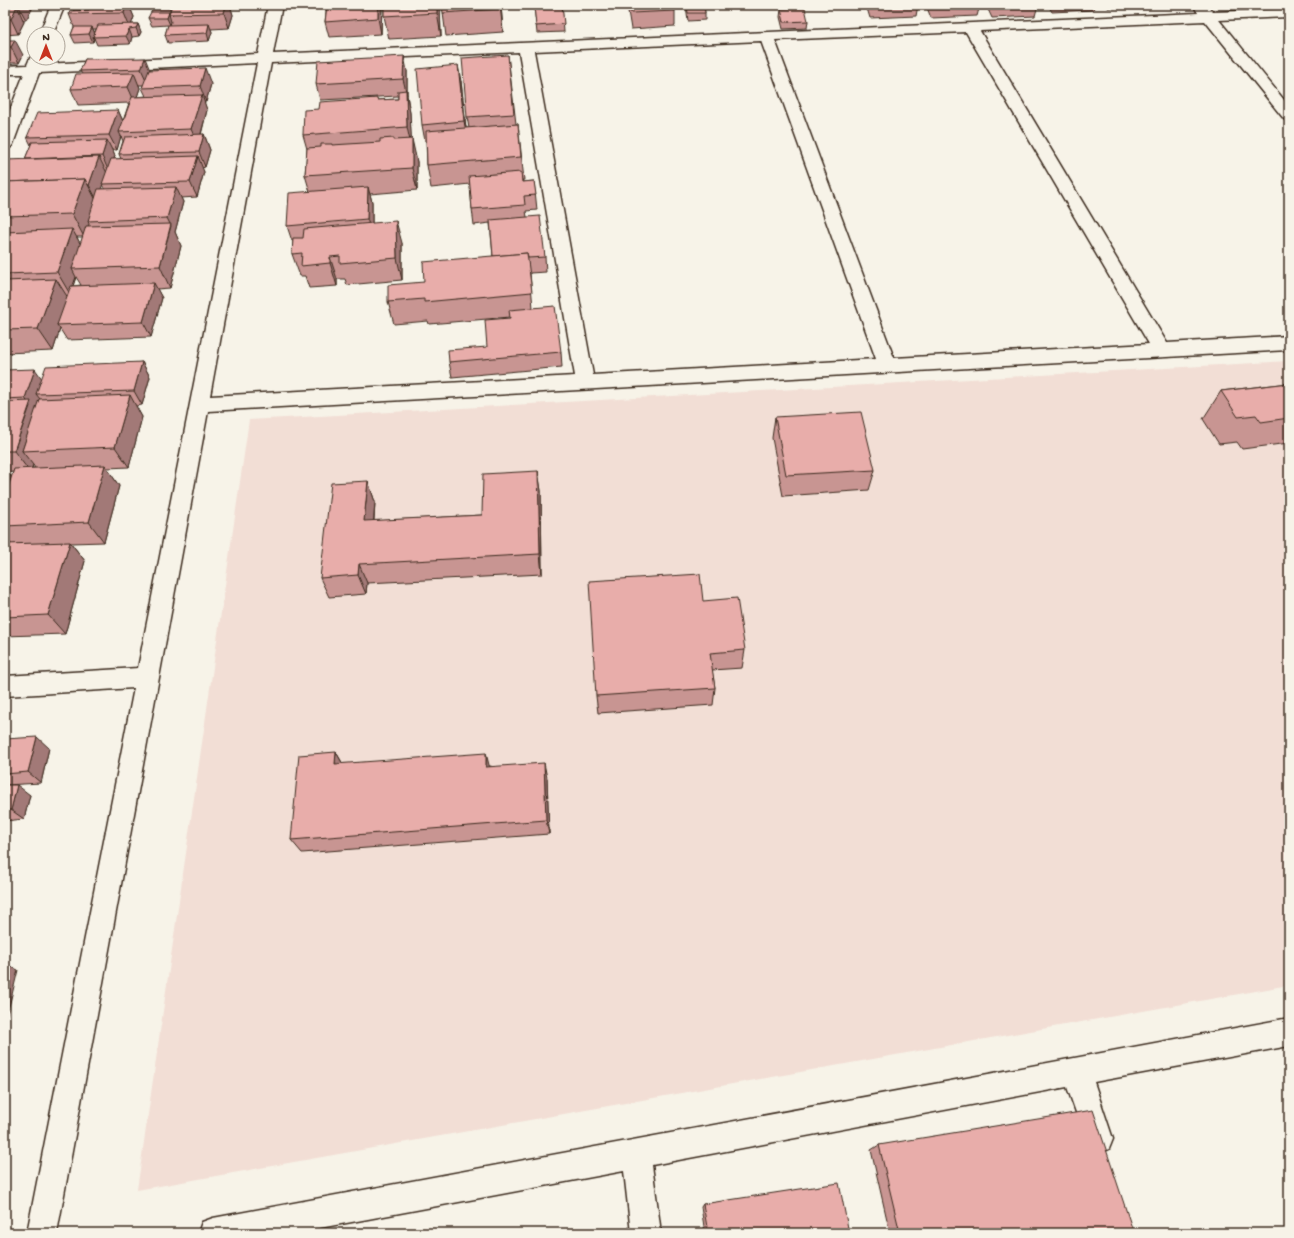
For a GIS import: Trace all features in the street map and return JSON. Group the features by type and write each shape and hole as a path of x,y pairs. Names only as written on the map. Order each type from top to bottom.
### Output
{"street":[{"path":"49,26 58,5"},
{"path":"42,1233 275,5"},
{"path":"1200,5 1289,116"},
{"path":"1033,12 1040,24"},
{"path":"66,63 265,58 767,36 921,23 970,27 1289,13"},
{"path":"970,27 1162,350"},
{"path":"767,36 888,365"},
{"path":"526,47 584,382"},
{"path":"5,70 26,66"},
{"path":"5,144 8,127 33,66"},
{"path":"199,404 1289,343"},
{"path":"5,686 147,677"},
{"path":"212,1233 1289,1032"},
{"path":"1076,1072 1107,1160"},
{"path":"636,1154 646,1233"}],"shaded area":[{"path":"1289,361 1289,985 137,1190 249,420"}],"building":[{"path":"91,5 126,5 124,13 69,14 70,11 89,10"},
{"path":"151,5 170,5 169,7 150,8"},
{"path":"172,5 226,5 224,13 169,14"},
{"path":"327,5 378,5 378,18 325,22"},
{"path":"384,5 437,5 437,13 384,16"},
{"path":"442,5 500,5 500,9 443,13"},
{"path":"562,5 564,24 536,26 534,6"},
{"path":"630,5 674,5 675,11 631,13"},
{"path":"687,5 704,5 705,13 688,13"},
{"path":"17,6 11,19 5,19 5,7"},
{"path":"805,8 808,21 784,22 781,9"},
{"path":"151,12 169,12 167,18 148,18"},
{"path":"138,24 136,28 129,29 126,36 93,37 98,25"},
{"path":"209,24 207,33 165,35 168,25"},
{"path":"74,27 92,27 89,34 71,35"},
{"path":"5,40 15,40 11,47 5,47"},
{"path":"508,55 514,114 467,117 462,58"},
{"path":"404,56 403,79 316,84 318,61"},
{"path":"145,58 141,69 80,71 85,59"},
{"path":"458,65 464,121 422,125 417,69"},
{"path":"205,68 200,86 142,88 149,70"},
{"path":"134,73 128,87 71,89 76,74"},
{"path":"406,90 407,127 303,135 304,110 319,109 320,102 377,98 377,100 398,99 398,91"},
{"path":"202,95 191,129 119,132 132,97"},
{"path":"118,110 109,135 27,137 37,113"},
{"path":"518,124 521,157 427,165 426,131"},
{"path":"204,134 199,152 119,154 125,137"},
{"path":"394,138 394,140 412,139 412,168 305,175 307,148 321,147 321,144 332,145 380,142 380,139"},
{"path":"107,140 102,156 25,159 32,142"},
{"path":"198,156 190,182 102,184 111,159"},
{"path":"99,157 89,185 85,179 5,182 5,160"},
{"path":"521,172 522,182 534,181 536,195 524,196 525,205 472,209 469,176"},
{"path":"85,179 72,214 5,216 5,182"},
{"path":"176,187 167,218 88,221 98,189"},
{"path":"368,187 367,219 287,226 289,193"},
{"path":"540,216 545,257 528,258 527,253 493,256 490,220"},
{"path":"396,221 397,258 340,263 340,256 330,257 330,263 301,266 302,253 292,254 293,238 303,238 304,229"},
{"path":"171,224 160,266 72,269 86,226"},
{"path":"72,229 57,272 5,274 5,232"},
{"path":"527,253 532,292 424,302 424,299 388,302 388,285 424,282 423,262"},
{"path":"56,279 38,329 5,330 5,281"},
{"path":"154,283 143,322 57,325 71,286"},
{"path":"555,306 561,352 449,362 448,350 487,347 485,320 510,318 509,310"},
{"path":"142,362 134,391 36,394 46,366"},
{"path":"35,369 25,398 5,399 5,370"},
{"path":"1289,383 1289,418 1261,422 1256,415 1238,417 1221,391"},
{"path":"130,395 115,447 22,451 39,399"},
{"path":"31,401 14,451 5,451 5,402"},
{"path":"861,412 875,470 786,475 775,417"},
{"path":"105,465 89,522 5,526 5,497 14,469"},
{"path":"538,471 540,554 359,564 358,575 320,578 331,483 368,481 364,521 482,515 483,474"},
{"path":"5,475 10,475 5,489"},
{"path":"70,542 48,615 5,617 5,544"},
{"path":"700,574 703,601 737,598 745,650 710,653 715,688 596,696 589,581"},
{"path":"37,737 28,772 5,774 5,739"},
{"path":"336,752 335,764 486,753 486,767 544,763 546,820 291,840 299,755"},
{"path":"5,785 17,785 11,810 5,810"},
{"path":"1093,1110 1133,1231 1123,1233 900,1233 879,1145"},
{"path":"839,1183 849,1233 708,1233 703,1204"}]}
